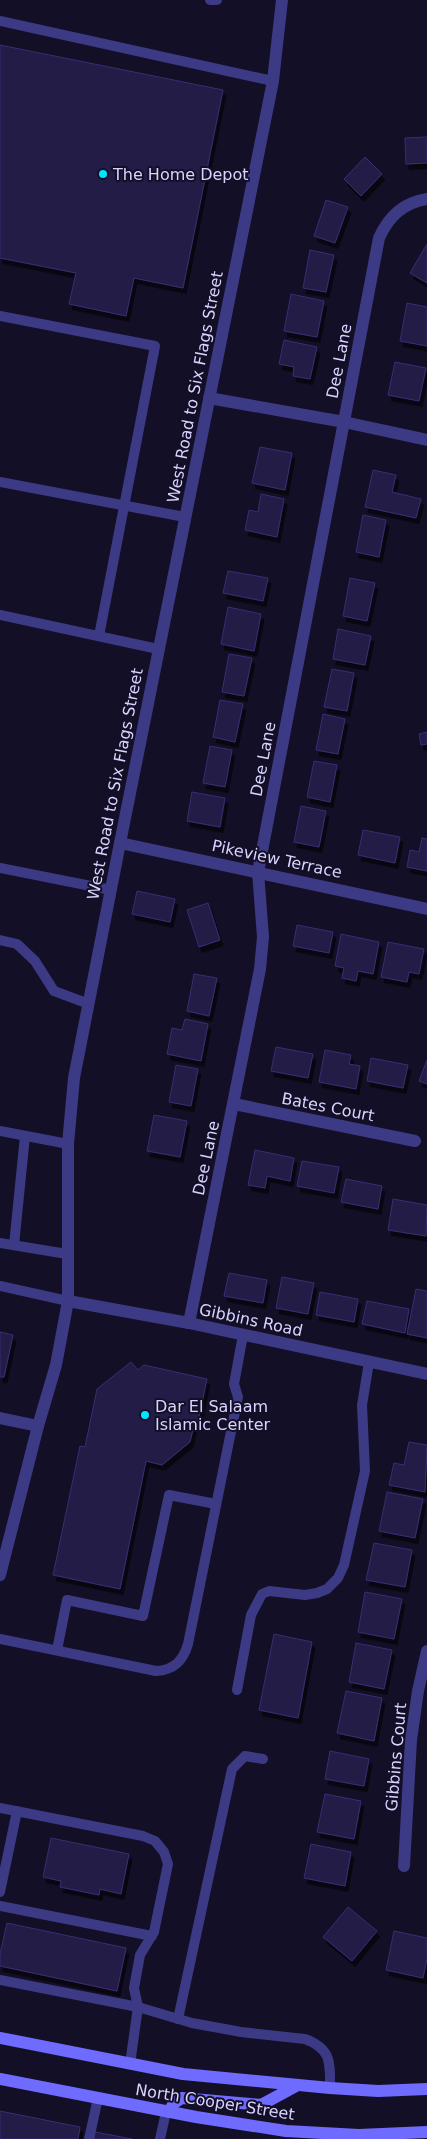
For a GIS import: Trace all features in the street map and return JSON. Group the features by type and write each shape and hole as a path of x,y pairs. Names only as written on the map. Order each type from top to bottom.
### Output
{"main road":[{"name":"North Cooper Street","path":"0,2038 183,2074 296,2086 378,2091 427,2089"},
{"name":"North Cooper Street","path":"0,2079 167,2112 315,2136 427,2132"},
{"path":"167,2112 174,2103 182,2098 261,2105 296,2086"}],"street":[{"name":"West Road to Six Flags Street","path":"0,1575 5,1536 56,1365 68,1301 68,1144 74,1078 158,649 273,81 282,0"},
{"name":"Dee Lane","path":"189,1323 260,969 263,937 258,872 379,238 386,222 400,209 417,201 427,199"},
{"path":"209,398 344,422 427,440"},
{"name":"Pikeview Terrace","path":"120,843 427,909"},
{"name":"Bates Court","path":"234,1104 415,1141"},
{"name":"Gibbins Road","path":"68,1301 189,1323 427,1374"},
{"path":"0,1418 38,1426"},
{"name":"Gibbins Court","path":"404,1866 411,1740 418,1691 427,1651"}],"lane":[{"path":"210,0 217,0"},
{"path":"0,21 273,81"},
{"path":"0,316 156,346 99,636"},
{"path":"0,482 185,516"},
{"path":"0,616 158,649"},
{"path":"0,868 111,890"},
{"path":"0,940 17,944 35,961 54,991 89,1004"},
{"path":"0,1131 68,1144"},
{"path":"14,1245 25,1136"},
{"path":"0,1242 67,1254"},
{"path":"0,1286 68,1301"},
{"path":"0,1639 156,1671 167,1670 177,1664 184,1656 238,1398 234,1384 243,1334"},
{"path":"237,1690 251,1615 262,1594 269,1591 305,1595 317,1593 334,1584 341,1572 365,1471 362,1405 369,1362"},
{"path":"57,1650 67,1600 143,1616 169,1495 216,1504"},
{"path":"178,2019 232,1769 245,1756 264,1759"},
{"path":"0,1808 143,1836 155,1841 164,1852 168,1864 152,1936 140,1955 134,1988 138,2007 130,2064"},
{"path":"0,1892 16,1811"},
{"path":"0,1906 152,1936"},
{"path":"0,1980 138,2007 178,2019 241,2032 305,2039 325,2050 330,2063 330,2088"},
{"path":"89,2139 98,2098"},
{"path":"160,2139 167,2112"}],"building":[{"name":"The Home Depot","path":"0,45 223,90 183,288 134,278 126,316 69,304 76,273 0,258"},
{"path":"427,137 427,163 406,164 405,138"},
{"path":"365,157 382,174 361,196 344,179"},
{"path":"326,200 348,207 335,243 314,236"},
{"path":"427,244 427,283 410,273"},
{"path":"310,250 334,255 326,292 303,288"},
{"path":"291,294 324,301 317,337 284,331"},
{"path":"407,303 427,307 427,346 400,341"},
{"path":"284,340 317,347 310,379 293,376 294,367 279,364"},
{"path":"395,362 426,368 419,401 388,395"},
{"path":"260,447 292,453 285,490 252,483"},
{"path":"373,470 396,475 392,492 421,499 416,518 365,507"},
{"path":"261,494 284,499 277,537 245,530 249,510 258,512"},
{"path":"363,515 386,520 379,557 356,552"},
{"path":"228,571 268,578 263,601 223,593"},
{"path":"350,578 375,583 367,621 343,616"},
{"path":"228,607 261,614 254,651 221,644"},
{"path":"338,629 371,636 365,665 333,659"},
{"path":"229,654 252,658 244,696 222,692"},
{"path":"332,669 354,673 347,711 324,707"},
{"path":"220,700 243,704 235,742 213,737"},
{"path":"323,714 345,719 338,754 316,750"},
{"path":"427,732 427,744 421,745 419,734"},
{"path":"210,746 232,750 225,787 203,783"},
{"path":"314,761 337,765 330,802 307,797"},
{"path":"192,792 225,798 220,827 187,821"},
{"path":"301,806 326,811 319,847 294,842"},
{"path":"363,830 400,837 395,863 358,855"},
{"path":"422,838 427,839 427,871 407,867 410,850 419,852"},
{"path":"137,891 175,899 170,922 132,914"},
{"path":"208,903 220,940 199,947 187,910"},
{"path":"297,925 333,932 329,953 293,946"},
{"path":"341,934 379,942 373,974 358,971 356,981 342,978 344,968 335,966"},
{"path":"388,942 424,949 419,974 409,972 407,982 381,977"},
{"path":"194,974 217,978 209,1016 187,1011"},
{"path":"185,1019 208,1024 201,1061 167,1054 172,1028 182,1030"},
{"path":"276,1047 313,1054 308,1078 271,1071"},
{"path":"325,1050 351,1055 349,1064 360,1066 356,1089 319,1082"},
{"path":"371,1058 408,1065 403,1088 367,1081"},
{"path":"427,1060 427,1084 419,1081"},
{"path":"176,1065 198,1069 191,1106 169,1102"},
{"path":"154,1115 187,1121 180,1157 147,1151"},
{"path":"255,1150 294,1158 290,1181 267,1176 265,1188 248,1185"},
{"path":"302,1161 339,1167 334,1193 297,1186"},
{"path":"346,1179 382,1186 378,1209 341,1202"},
{"path":"393,1199 427,1205 426,1236 388,1230"},
{"path":"229,1273 267,1280 263,1303 224,1296"},
{"path":"282,1277 314,1283 308,1314 276,1308"},
{"path":"416,1289 427,1291 427,1338 407,1334"},
{"path":"320,1292 358,1299 354,1322 316,1315"},
{"path":"367,1301 409,1309 405,1333 362,1324"},
{"path":"0,1332 13,1335 4,1377 0,1377"},
{"path":"131,1362 138,1370 144,1365 207,1379 198,1422 194,1425 190,1442 162,1465 146,1461 120,1589 53,1575 80,1446 85,1447 97,1389"},
{"path":"409,1442 427,1445 425,1492 389,1485 394,1463 404,1465"},
{"path":"387,1492 423,1499 415,1538 379,1531"},
{"path":"374,1543 412,1550 405,1587 366,1580"},
{"path":"365,1592 402,1599 394,1639 358,1632"},
{"path":"274,1634 312,1642 298,1718 259,1710"},
{"path":"356,1643 392,1650 384,1689 349,1682"},
{"path":"346,1691 382,1698 374,1741 337,1733"},
{"path":"330,1751 369,1759 364,1786 325,1779"},
{"path":"325,1794 361,1801 354,1839 317,1832"},
{"path":"51,1838 129,1854 121,1894 100,1889 99,1895 60,1887 61,1881 43,1877"},
{"path":"311,1844 351,1852 345,1886 304,1878"},
{"path":"348,1907 377,1931 352,1961 323,1937"},
{"path":"7,1923 126,1948 117,1991 0,1966 0,1954"},
{"path":"394,1931 427,1938 427,1959 423,1978 386,1970"},
{"path":"0,2111 80,2127 78,2139 0,2139"},
{"path":"95,2132 132,2139 94,2139"}],"place":[{"name":"The Home Depot","path":"103,174"},
{"name":"Dar El Salaam Islamic Center","path":"145,1415"}]}
